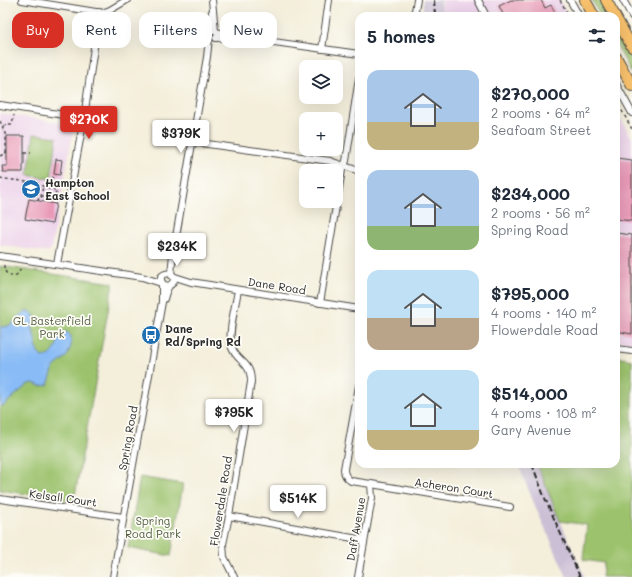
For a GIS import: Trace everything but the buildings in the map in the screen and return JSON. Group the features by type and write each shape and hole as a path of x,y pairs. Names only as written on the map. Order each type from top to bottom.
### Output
{"highway":[{"path":"585,0 592,12"},
{"path":"606,0 613,12"},
{"path":"620,24 632,47"},
{"path":"620,64 630,82"}],"street":[{"path":"22,0 99,12 107,11 127,0"},
{"path":"171,284 174,279 167,275 173,254 207,57 213,35 212,0"},
{"path":"322,49 329,0"},
{"path":"415,12 417,0"},
{"path":"478,0 484,12"},
{"path":"570,0 577,12"},
{"path":"623,0 632,16"},
{"path":"213,35 238,37 355,53"},
{"path":"57,264 84,118 94,48"},
{"path":"620,83 630,82"},
{"path":"620,91 632,113"},
{"path":"320,303 342,170 346,161 355,104"},
{"path":"0,105 84,118"},
{"path":"193,142 330,161 355,170"},
{"name":"Dane Road","path":"0,256 142,277 167,275 191,282 355,308"},
{"name":"Spring Road","path":"113,577 162,302 162,284 160,279 167,275"},
{"name":"Dane Road","path":"142,277 165,286 191,282"},
{"name":"Spring Road","path":"162,302 171,284"},
{"name":"Flowerdale Road","path":"234,577 225,560 223,544 251,382 251,375 248,367 234,351 231,344 238,290"},
{"path":"620,350 632,351"},
{"name":"Daff Avenue","path":"355,408 344,469 349,480 372,484 372,498 358,577"},
{"name":"Acheron Court","path":"372,484 510,507"},
{"name":"Kelsall Court","path":"0,499 124,518"},
{"path":"229,516 364,540"}],"path":[{"path":"560,0 567,12"},
{"path":"620,107 632,129"},
{"path":"2,126 12,126 14,114"},
{"path":"0,121 6,136 7,152 0,156"},
{"path":"24,153 31,153"},
{"path":"54,175 51,180 58,197 69,199"},
{"path":"0,178 35,184 49,189 48,203"},
{"path":"41,198 43,186"},
{"path":"49,193 55,198 55,192"},
{"path":"38,201 39,197 41,198 49,193"},
{"path":"4,265 5,272 8,275 13,276 18,274 21,268"}],"shaded area":[{"path":"423,0 441,0 442,12 423,12"},
{"path":"442,0 560,0 566,12 442,12"},
{"name":"Hampton East School","path":"0,113 67,124 73,132 51,249 47,252 0,245"},
{"path":"620,117 632,139 632,343 620,342"},
{"path":"520,468 539,468 585,577 567,577"}],"green space":[{"path":"592,0 599,0 606,12 598,12"},
{"path":"620,37 632,59 632,74 620,52"},
{"path":"34,134 57,137 51,179 28,175"},
{"name":"GL Basterfield Park","path":"0,266 113,283 74,501 0,490"},
{"path":"620,358 632,360 632,577 602,577 604,563 584,560 583,558 587,525 560,521 539,468 620,468"},
{"name":"Spring Road Park","path":"140,477 183,484 171,556 128,548"}],"water":[{"path":"26,311 30,311 34,315 35,320 32,325 38,353 42,357 53,352 61,333 67,332 71,336 71,346 67,356 54,367 48,385 40,386 34,383 28,384 0,407 0,327 5,327 12,324"}],"railway":[{"path":"434,0 435,12"},
{"path":"534,468 544,496 580,577"}],"place":[{"name":"Hampton East School","path":"31,189"},
{"name":"Dane Rd/Spring Rd","path":"151,335"}]}
